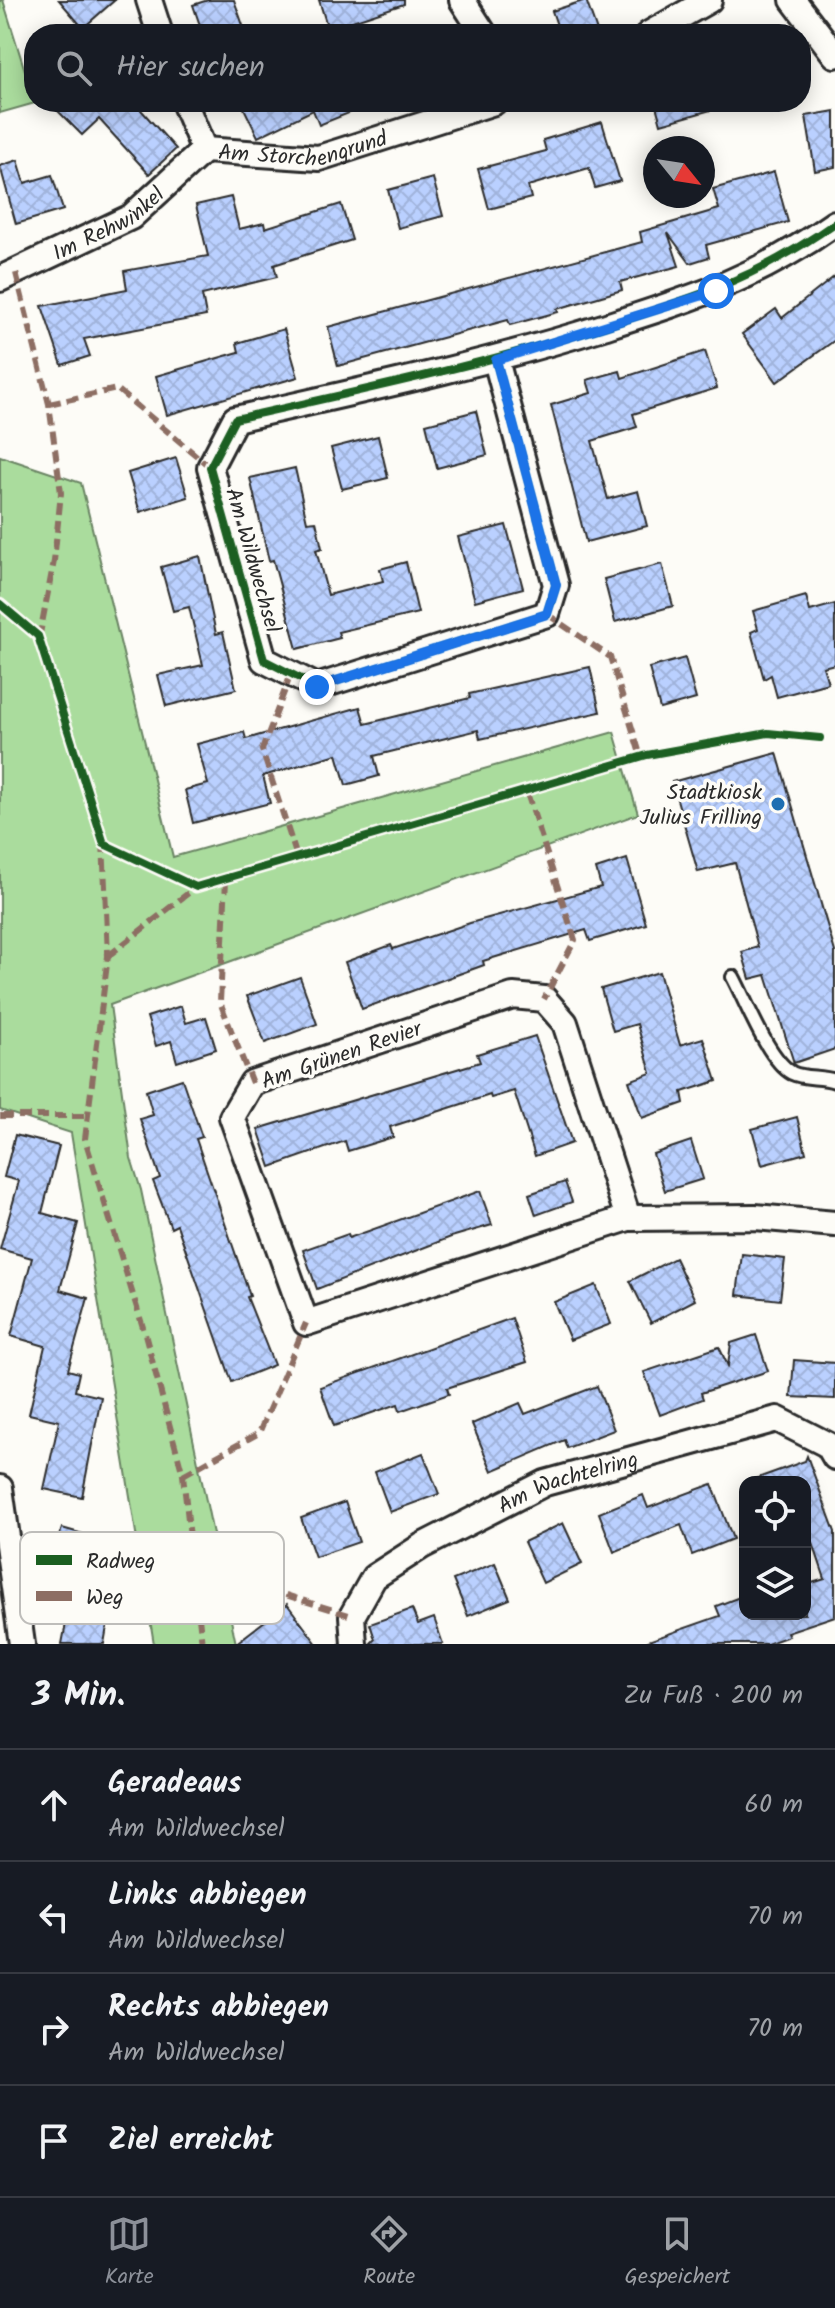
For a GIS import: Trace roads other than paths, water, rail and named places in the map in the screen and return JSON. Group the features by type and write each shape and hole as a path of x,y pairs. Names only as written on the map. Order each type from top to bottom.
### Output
{"street":[{"path":"149,0 157,24"},
{"path":"462,0 478,24"},
{"path":"667,24 709,0"},
{"path":"793,0 835,55"},
{"name":"Am Storchengrund","path":"188,112 204,150 319,158 463,112"},
{"name":"Im Rehwinkel","path":"0,279 131,217 204,150"},
{"name":"Am Wildwechsel","path":"496,360 556,585 547,614 317,687 264,660 210,467 235,419 496,360 716,291 774,264 835,223"},
{"name":"Am Grünen Revier","path":"628,1218 565,1023 544,999 513,996 252,1083 232,1117 306,1323 628,1218 755,1217 835,1224"},
{"name":"Am Wachtelring","path":"354,1644 352,1616 374,1577 422,1546 545,1483 777,1419 828,1445 835,1457"},
{"path":"0,1488 22,1644"}],"lane":[{"path":"733,977 781,1064 801,1076 818,1075 835,1081"}],"place":[{"name":"Stadtkiosk Julius Frilling","path":"778,804"}]}
